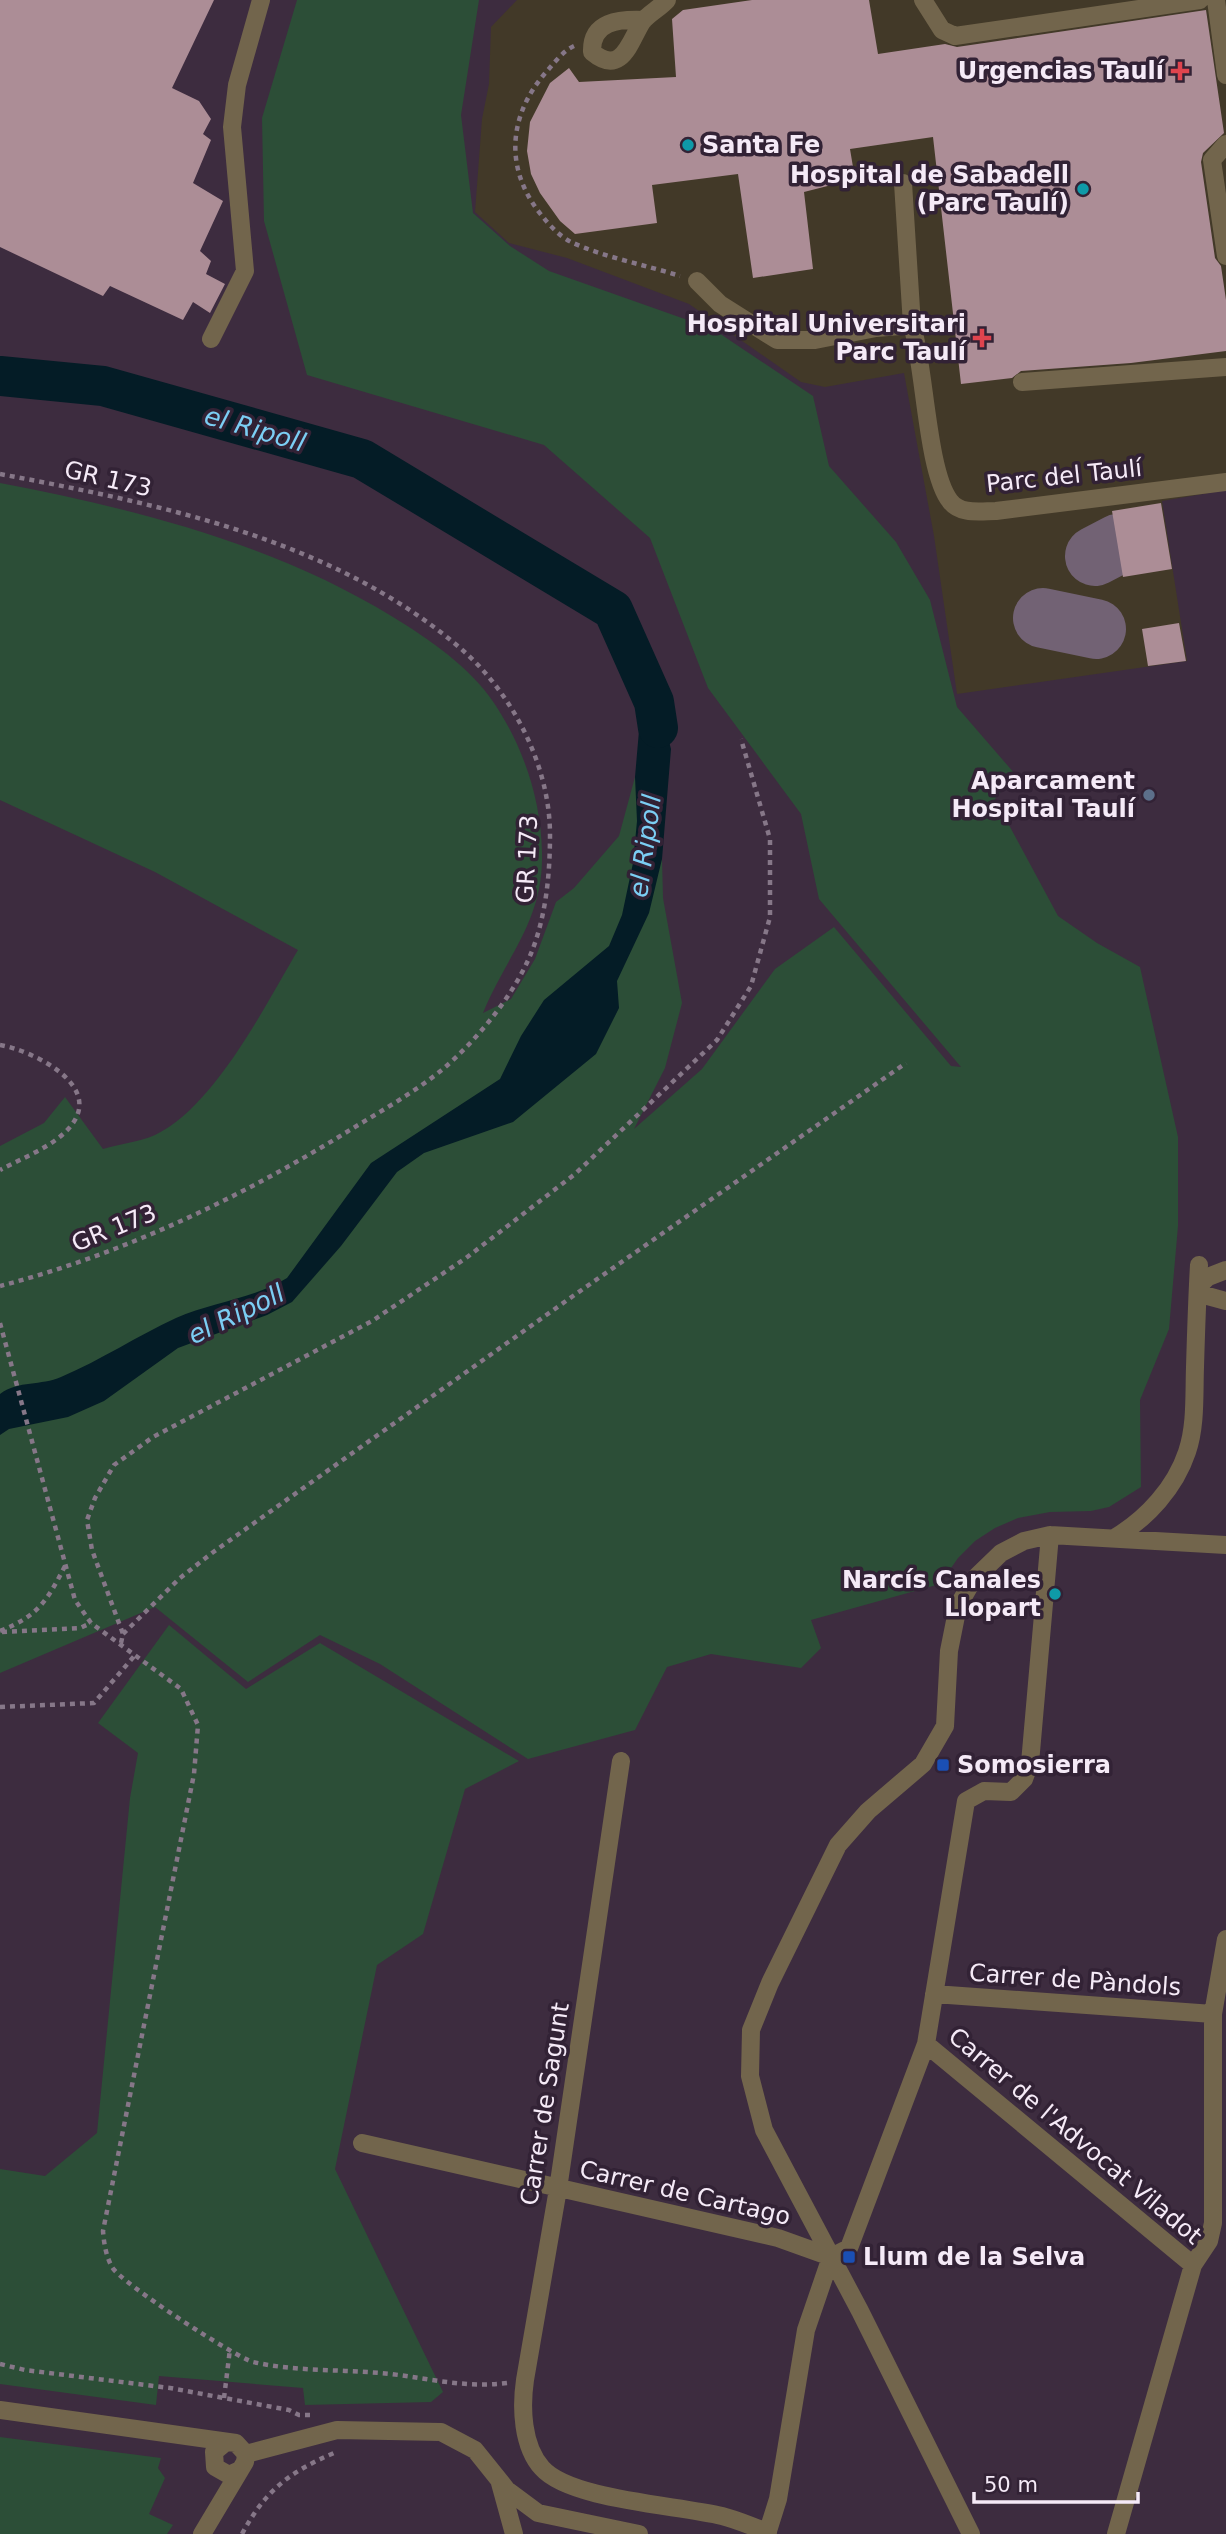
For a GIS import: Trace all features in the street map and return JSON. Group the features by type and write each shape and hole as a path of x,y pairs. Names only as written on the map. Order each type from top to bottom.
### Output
{"street":[{"path":"211,339 245,271 232,127 237,85 261,0"},
{"path":"644,20 624,19 602,26 592,39 592,52 600,58 612,60 630,48 644,20 667,0"},
{"path":"923,0 942,30 955,36 1200,0"},
{"path":"1216,0 1226,75"},
{"path":"1226,144 1212,160 1226,256"},
{"name":"Parc del Taulí","path":"903,183 912,326 920,354 937,473 950,502 962,510 996,511 1226,482"},
{"path":"696,281 720,304 777,340 815,340 876,328 912,326"},
{"path":"1021,382 1226,367"},
{"path":"1116,1537 1137,1524 1156,1504 1174,1480 1187,1452 1194,1417 1199,1265"},
{"path":"1198,1287 1208,1277 1226,1270"},
{"path":"1198,1287 1204,1295 1226,1301"},
{"path":"768,2533 778,2499 806,2330 831,2257 849,2248 926,2044 966,1801 984,1791 1011,1791 1024,1779 1030,1763 1050,1535"},
{"path":"971,2534 764,2130 750,2076 751,2030 770,1983 838,1845 868,1811 923,1764 945,1726 949,1651 963,1597 985,1566 1001,1553 1024,1541 1050,1535 1226,1545"},
{"name":"Carrer de Sagunt","path":"621,1761 558,2189 525,2380 522,2402 525,2428 541,2467 572,2488 723,2516 768,2533"},
{"path":"1116,2534 1192,2265 1209,2241 1213,2223 1213,2014 1226,1939"},
{"name":"Carrer de Pàndols","path":"934,1994 1213,2014"},
{"name":"Carrer de l'Advocat Viladot","path":"926,2044 1192,2265"},
{"name":"Carrer de Cartago","path":"362,2143 778,2238 831,2257"},
{"path":"0,2410 236,2443 243,2462 202,2534"},
{"path":"164,2432 200,2450 214,2465 229,2475 243,2462 337,2430 440,2432 451,2435 475,2449 500,2483 538,2513 639,2534"},
{"path":"214,2513 216,2447 226,2442"},
{"path":"500,2483 514,2534"}],"path":[{"path":"592,39 570,47 539,80 523,103 517,127 519,180 529,201 549,224 570,242 696,281"},
{"name":"GR 173","path":"0,474 169,511 271,541 363,584 425,621 465,653 502,695 534,752 546,790 550,822 547,888 531,953 489,1020 442,1069 306,1157 238,1193 111,1250 0,1286"},
{"path":"121,1643 123,1634 92,1550 87,1520 95,1498 114,1465 153,1437 372,1321 466,1258 575,1174 717,1040 751,986 770,917 770,839 741,739"},
{"path":"0,1045 20,1048 64,1074 76,1092 79,1106 74,1123 58,1137 0,1170"},
{"path":"123,1634 146,1615 180,1578 212,1553 906,1063"},
{"path":"0,1323 75,1600 91,1623 181,1689 198,1725 197,1751 103,2231 105,2250 112,2267 135,2290 250,2361 284,2367 391,2374 474,2387 525,2380"},
{"path":"0,1632 38,1611 65,1566"},
{"path":"0,1632 80,1628 91,1623"},
{"path":"0,1707 94,1703 136,1654"},
{"path":"224,2398 230,2349"},
{"path":"0,2364 25,2370 224,2398 289,2410 299,2415 337,2414 337,2451 270,2490 243,2534"}],"shaded area":[{"name":"Hospital Universitari Parc Taulí","path":"517,0 1226,0 1226,490 1162,501 1187,661 957,694 934,536 904,373 825,387 801,382 689,304 567,258 509,243 475,212 482,119 489,84 491,27"}],"green space":[{"path":"297,0 479,0 461,115 473,213 510,246 549,271 713,329 813,396 829,466 896,542 930,600 957,707 1015,774 995,799 1058,916 1097,943 1140,967 1178,1137 1178,1226 1169,1329 1140,1400 1141,1487 1109,1507 1091,1511 1050,1512 1018,1518 975,1541 958,1558 940,1584 811,1620 821,1648 801,1668 711,1654 667,1667 635,1730 528,1759 380,1664 320,1635 248,1682 155,1607 0,1673 0,1146 44,1123 65,1097 103,1149 155,1135 177,1121 198,1102 236,1053 298,950 155,872 0,800 0,483 102,505 203,532 301,569 348,591 393,617 434,644 473,677 494,703 522,755 538,812 542,852 537,898 530,918 483,1013 511,999 535,959 556,902 574,888 619,836 635,777 662,859 663,898 682,1003 665,1068 634,1129 702,1069 775,969 834,927 951,1066 961,1067 819,899 801,814 708,688 650,538 544,445 307,375 264,221 262,118"},
{"path":"169,1625 246,1689 320,1643 519,1761 465,1789 423,1934 377,1965 335,2169 443,2392 431,2402 305,2405 303,2388 159,2376 156,2405 0,2384 0,2169 45,2176 97,2133 130,1798 138,1753 98,1723"},
{"path":"0,2437 161,2458 158,2468 165,2478 149,2514 173,2525 167,2534 0,2534"}],"water":[{"path":"639,670 660,706 671,749 662,859 649,913 617,981 619,1008 596,1054 513,1122 424,1153 397,1172 341,1246 292,1302 267,1315 178,1348 104,1401 68,1417 9,1429 0,1435 0,1394 7,1390 61,1377 176,1318 260,1291 287,1278 371,1163 500,1079 521,1036 544,1000 609,946 622,915 633,863 637,821 635,777 642,696"}],"building":[{"path":"0,0 214,0 172,88 199,101 211,119 203,134 211,140 193,183 223,201 200,251 211,261 206,274 225,284 210,313 193,302 183,320 110,286 103,296 0,247"},
{"name":"Hospital de Sabadell (Parc Taulí)","path":"752,0 869,0 878,54 945,44 957,47 1206,10 1224,133 1203,153 1201,162 1215,258 1221,266 1226,300 1226,351 1131,363 1021,371 1012,378 961,384 933,137 850,149 855,179 804,192 813,269 753,278 738,174 652,185 657,223 575,234 560,221 540,193 531,174 527,151 530,122 550,83 569,68 579,82 676,77 672,19 683,10"},
{"path":"1161,503 1172,569 1123,577 1112,511"},
{"path":"1179,623 1186,661 1148,666 1142,629"}],"waterway":[{"name":"el Ripoll","path":"0,376 103,386 362,459 613,610 654,702 658,728"}],"taxiway":[{"path":"1095,556 1118,544"},
{"path":"1043,618 1096,629"}],"place":[{"name":"Urgencias Taulí","path":"1180,71"},
{"name":"Santa Fe","path":"688,145"},
{"name":"Hospital de Sabadell (Parc Taulí)","path":"1083,189"},
{"name":"Hospital Universitari Parc Taulí","path":"982,338"},
{"name":"Aparcament Hospital Taulí","path":"1149,795"},
{"name":"Narcís Canales Llopart","path":"1055,1594"},
{"name":"Somosierra","path":"943,1765"},
{"name":"Llum de la Selva","path":"849,2257"}]}
